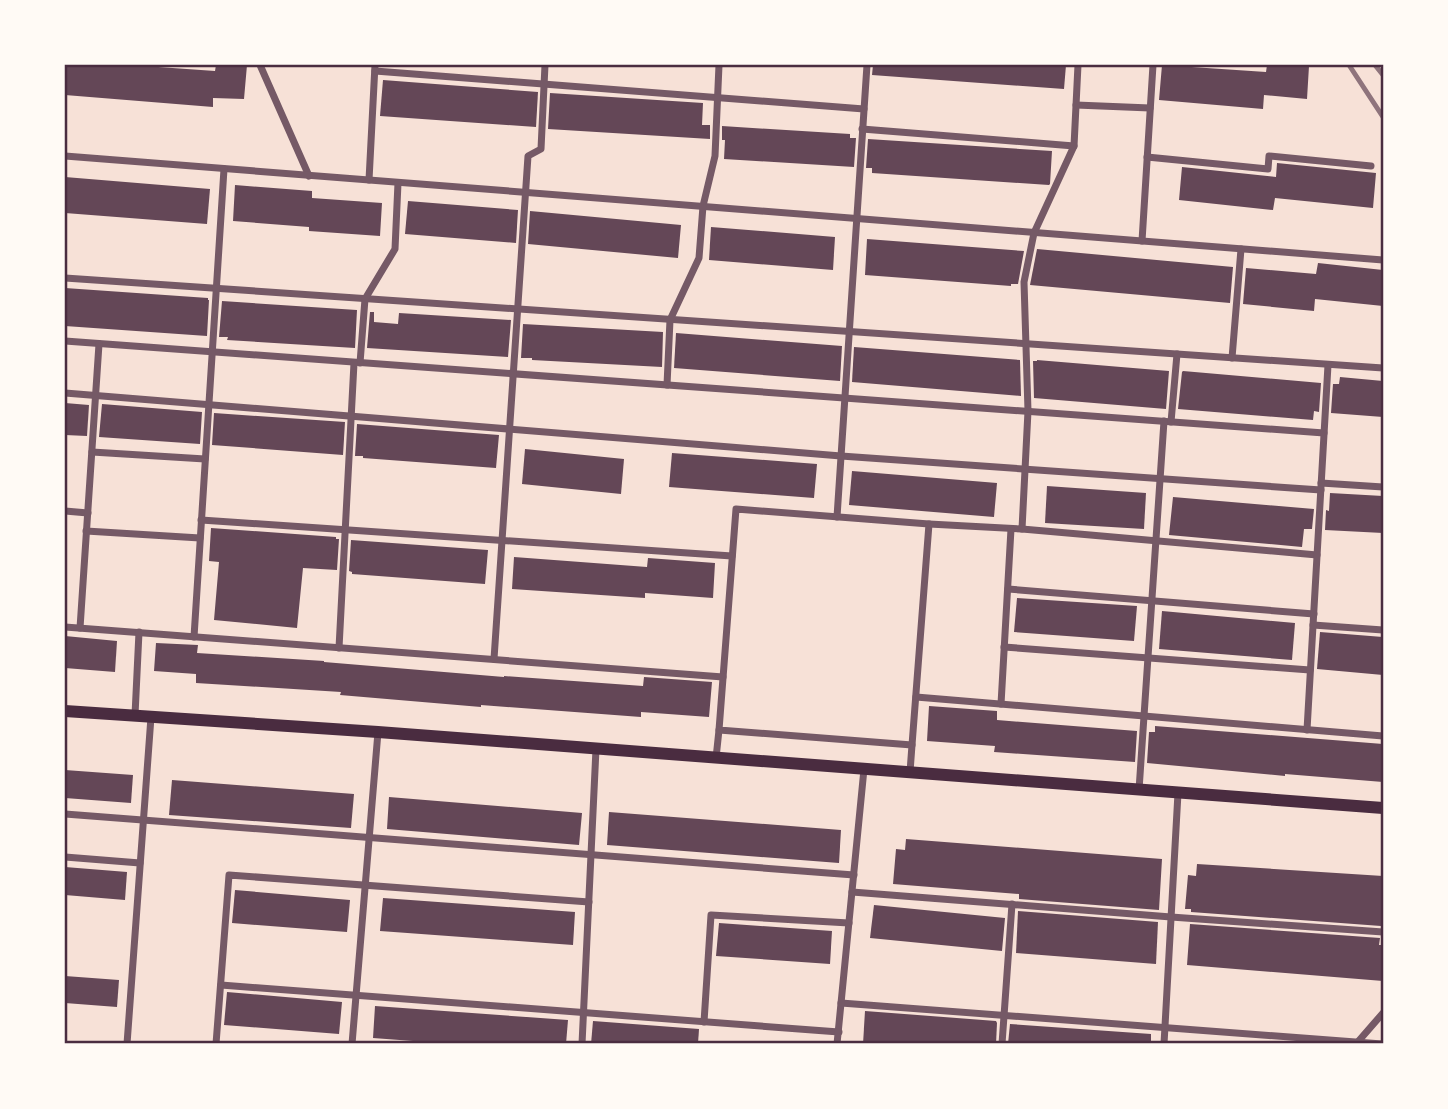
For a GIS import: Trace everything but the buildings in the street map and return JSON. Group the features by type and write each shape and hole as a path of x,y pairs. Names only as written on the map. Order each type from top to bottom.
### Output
{"main road":[{"path":"65,711 1383,808"}],"street":[{"path":"260,65 309,176"},
{"path":"494,659 528,156 541,149 545,65"},
{"path":"667,385 670,320 699,258 703,206 715,156 719,65"},
{"path":"837,517 867,65"},
{"path":"1022,529 1028,411 1024,282 1034,233 1074,146 1078,65"},
{"path":"1142,241 1153,65"},
{"path":"369,180 375,68 864,109"},
{"path":"1076,105 1150,108"},
{"path":"862,129 1074,146"},
{"path":"65,156 1383,260"},
{"path":"1147,156 1268,169 1269,156 1371,166"},
{"path":"194,636 224,169"},
{"path":"339,648 351,416 365,299 395,249 398,183"},
{"path":"1232,358 1241,249"},
{"path":"65,278 1383,369"},
{"path":"65,341 1324,433"},
{"path":"80,628 99,344"},
{"path":"1139,790 1160,479 1177,354"},
{"path":"1307,730 1328,365"},
{"path":"65,393 1160,479 1383,487"},
{"path":"92,452 205,459"},
{"path":"716,758 736,509 1022,529 1317,555"},
{"path":"65,511 88,513"},
{"path":"201,520 732,556"},
{"path":"910,772 929,524"},
{"path":"1000,704 1012,529"},
{"path":"86,531 200,538"},
{"path":"1008,589 1314,614"},
{"path":"1313,625 1383,630"},
{"path":"65,627 723,677"},
{"path":"135,715 139,632"},
{"path":"1004,647 1310,670"},
{"path":"916,697 1383,736"},
{"path":"127,1044 151,716"},
{"path":"719,730 912,745"},
{"path":"352,1044 378,732"},
{"path":"582,1044 596,749"},
{"path":"838,1044 864,769"},
{"path":"1164,1044 1178,793"},
{"path":"65,814 854,875"},
{"path":"65,857 140,863"},
{"path":"216,1044 229,875 589,902"},
{"path":"852,892 1383,932"},
{"path":"1002,1044 1012,904"},
{"path":"704,1022 711,915 849,923"},
{"path":"221,985 839,1032"},
{"path":"842,1003 1382,1044"},
{"path":"1356,1043 1383,1013"}],"railway":[{"path":"1349,65 1383,117"},
{"path":"1375,65 1383,75"}]}
